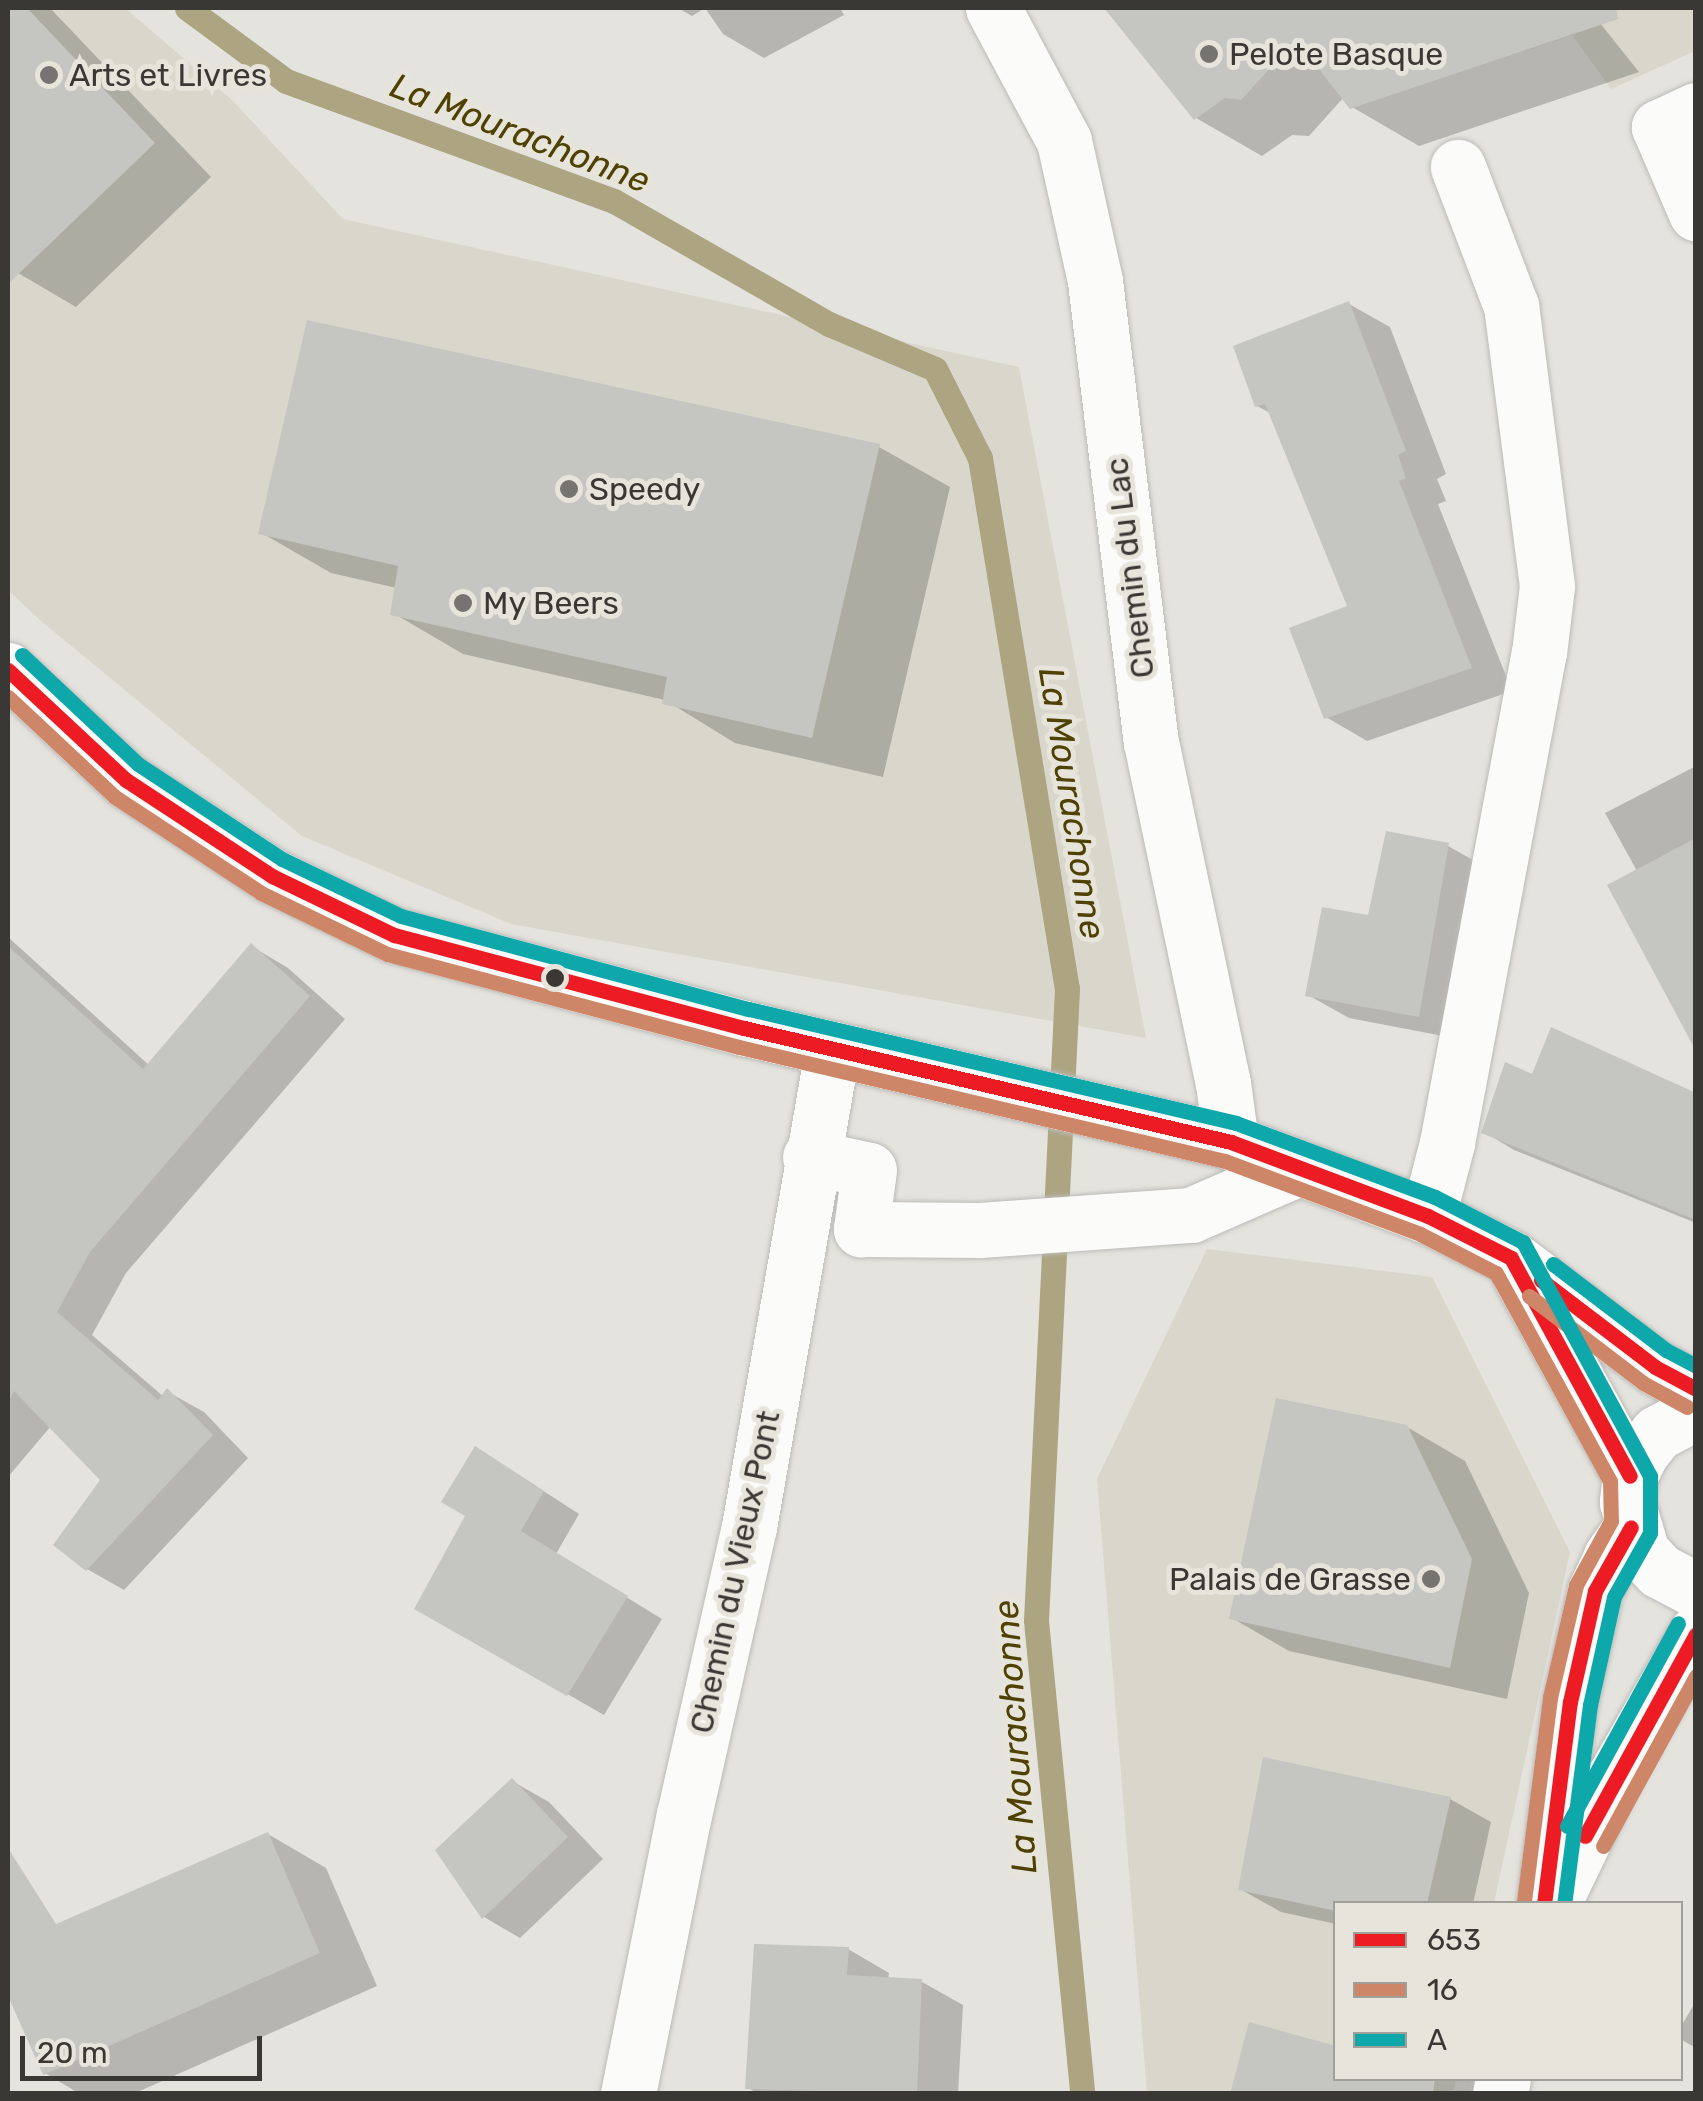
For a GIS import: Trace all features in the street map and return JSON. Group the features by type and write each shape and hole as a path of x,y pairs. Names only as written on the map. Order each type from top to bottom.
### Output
{"street":[{"name":"Chemin du Lac","path":"994,8 1064,142 1095,281 1151,742 1223,1082 1231,1142"},
{"path":"1696,110 1659,126 1696,213"},
{"path":"1428,1216 1447,1144 1539,652 1547,586 1510,306 1458,167"},
{"path":"8,670 126,780 272,876 394,935 832,1049 1231,1142 1428,1216 1510,1258 1655,1366 1696,1389"},
{"name":"Chemin du Vieux Pont","path":"628,2094 684,1816 750,1528 810,1157 832,1049"},
{"path":"810,1157 869,1170 862,1228 980,1230 1192,1215 1300,1168"},
{"path":"1510,1258 1631,1502 1642,1552 1660,1571 1696,1590"},
{"path":"1544,1901 1570,1702 1595,1591 1657,1433 1696,1412"},
{"path":"1554,1901 1613,1779 1696,1632"}],"shaded area":[{"path":"8,8 125,8 232,100 343,219 1019,367 1146,1038 511,924 302,836 41,621 8,590"},
{"path":"1272,8 1695,8 1695,51 1611,89 1572,35 1350,109"},
{"path":"1207,1249 1432,1277 1570,1552 1494,1901 1333,1901 1333,2081 1456,2081 1453,2093 1147,2093 1097,1479"}],"building":[{"name":"Arts et Livres","path":"8,8 27,8 155,143 8,284"},
{"path":"1104,8 1616,8 1618,19 1350,109 1296,40 1241,100 1225,98 1194,120"},
{"path":"1349,301 1406,451 1398,455 1406,478 1399,481 1472,668 1324,719 1289,628 1347,606 1265,404 1255,407 1233,346"},
{"name":"Speedy","path":"307,320 880,444 812,738 662,704 667,677 390,615 398,566 258,534"},
{"path":"1386,831 1449,843 1419,1017 1305,996 1322,907 1368,915"},
{"path":"1696,838 1696,1051 1607,885"},
{"path":"251,943 310,996 90,1252 57,1312 158,1400 167,1388 213,1435 86,1571 53,1545 100,1480 14,1391 8,1403 8,946 143,1069"},
{"path":"1551,1027 1696,1093 1696,1220 1481,1133 1505,1062 1532,1074"},
{"path":"1276,1398 1407,1425 1472,1559 1450,1668 1229,1619"},
{"path":"475,1446 544,1491 521,1531 628,1596 567,1696 414,1609 465,1516 441,1502"},
{"path":"1263,1757 1451,1797 1428,1901 1333,1901 1333,1910 1238,1890"},
{"path":"512,1778 568,1837 482,1919 435,1850"},
{"path":"268,1832 320,1953 43,2075 8,1996 8,1848 56,1924"},
{"path":"754,1944 849,1947 847,1975 922,1979 917,2094 745,2089"},
{"path":"1249,2022 1333,2045 1333,2081 1435,2081 1433,2094 1230,2094"}],"waterway":[{"name":"La Mourachonne","path":"187,8 286,81 614,201 829,324 935,369 980,458 1067,989 1036,1621 1082,2094"}],"transit line":[{"name":"A","path":"22,655 138,764 282,859 401,916 749,1009 1236,1123 1435,1197 1523,1242 1650,1476 1650,1533 1614,1597 1590,1705 1564,1901"},
{"name":"653","path":"8,670 126,780 272,876 394,935 744,1028 1231,1142 1428,1216 1511,1258 1630,1476"},
{"name":"16","path":"8,697 115,797 261,893 387,954 739,1047 1225,1161 1420,1234 1496,1273 1610,1481 1611,1521 1576,1585 1550,1698 1524,1901"},
{"name":"A","path":"1553,1264 1666,1350 1696,1366"},
{"name":"653","path":"1541,1280 1655,1367 1696,1389"},
{"name":"16","path":"1529,1296 1643,1383 1687,1407"},
{"name":"653","path":"1544,1901 1570,1702 1595,1591 1631,1527"},
{"name":"A","path":"1567,1826 1678,1623"},
{"name":"653","path":"1585,1836 1696,1634"},
{"name":"16","path":"1603,1846 1696,1676"}],"place":[{"name":"Pelote Basque","path":"1209,54"},
{"name":"Arts et Livres","path":"49,75"},
{"name":"Speedy","path":"569,489"},
{"name":"My Beers","path":"463,603"},
{"name":"Palais de Grasse","path":"1431,1579"}]}
